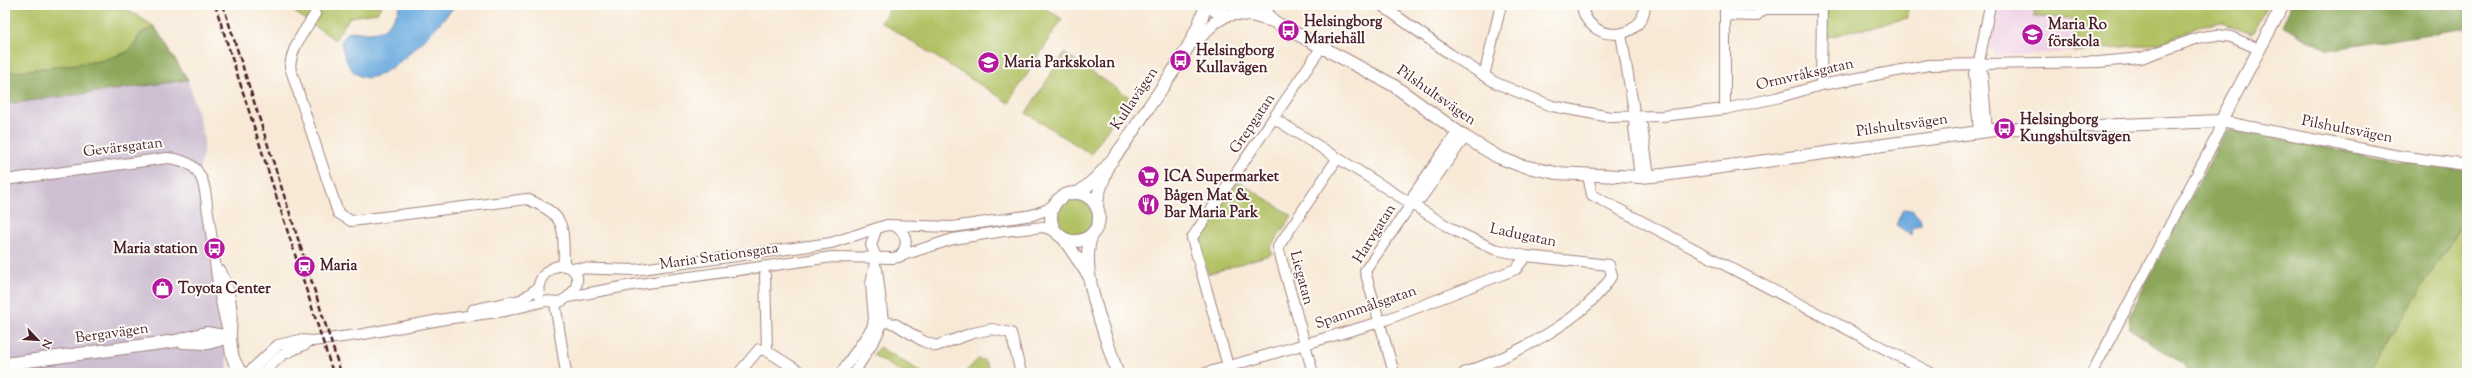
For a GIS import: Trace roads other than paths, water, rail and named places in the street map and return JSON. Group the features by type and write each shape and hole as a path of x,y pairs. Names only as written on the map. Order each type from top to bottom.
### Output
{"street":[{"name":"Kullavägen","path":"1188,50 1199,26 1206,5"},
{"path":"1210,5 1216,11 1231,14"},
{"name":"Kullavägen","path":"1088,274 1060,235 1051,217 1055,204 1061,197 1078,193 1108,166 1188,50 1214,23 1249,5"},
{"name":"Pilshultsvägen","path":"1261,5 1273,21"},
{"name":"Ormvråksgatan","path":"1381,5 1484,76 1519,94 1552,106 1590,114 1635,117 1725,109 1780,97 1821,85 1929,65 1979,62 2098,62 2141,58 2201,37 2218,35 2231,37 2259,49"},
{"path":"1484,76 1501,5"},
{"path":"1582,5 1586,20 1595,29 1608,34 1621,34 1630,30 1638,22 1645,5"},
{"path":"1983,131 1974,73 1979,62 1990,5"},
{"path":"2092,373 2219,132 2221,121 2283,5"},
{"path":"1725,109 1725,10 1756,16 1761,7 1822,7 1821,85"},
{"path":"315,14 296,43 291,55 290,67 338,213 351,220 527,199 544,206 557,215 563,232 568,267 576,274 576,290 568,297"},
{"name":"Pilshultsvägen","path":"1231,14 1251,14 1273,21 1321,48 1393,85 1461,134 1493,154 1519,165 1556,174 1644,177 1983,131 2121,123 2221,121 2400,156 2467,165"},
{"path":"1621,34 1635,117 1634,127 1644,177"},
{"name":"Grepgatan","path":"1229,370 1192,238 1275,118 1321,48"},
{"name":"Ladugatan","path":"1275,118 1455,231 1494,248 1526,256 1609,265 1612,275 1591,301 1549,334 1490,364 1464,373"},
{"name":"Harvgatan","path":"1394,373 1366,271 1412,203 1414,194 1461,134"},
{"name":"Gevärsgatan","path":"5,180 167,158 181,160 197,170 202,179 217,261 231,298 233,312 230,337 232,357 235,365 242,373"},
{"name":"Liegatan","path":"1313,373 1278,247 1337,158"},
{"name":"Kullavägen","path":"1108,166 1098,195 1097,208 1099,219 1087,246 1088,274 1117,373"},
{"path":"1588,176 1592,195 1932,373"},
{"path":"1078,193 1090,198 1097,208"},
{"name":"Maria Stationsgata","path":"446,319 453,315 521,300 538,288 542,278 548,270 568,267 634,270 831,243 876,230 886,225 895,226 914,224 953,227 1032,215 1055,204"},
{"path":"895,226 901,230 906,240 904,252 899,257"},
{"name":"Maria Stationsgata","path":"248,373 278,345 300,340 313,341 446,319 505,311 632,285 832,256 876,257 887,259 899,257 960,238 1039,227 1060,235"},
{"path":"854,373 876,337 878,320 871,284 876,257 871,245 876,230"},
{"path":"1060,235 1076,241 1092,235"},
{"name":"Spannmålsgatan","path":"1206,373 1229,370 1305,344 1380,322 1516,269 1526,256"},
{"path":"766,275 767,350"},
{"path":"538,288 539,294 550,302 566,373"},
{"path":"841,373 878,320"},
{"path":"878,320 895,324 923,342 936,346 973,333 992,329 1011,333 1021,373"},
{"name":"Bergavägen","path":"5,364 176,342 208,343 230,337"},
{"name":"Maria Stationsgata","path":"263,373 282,355 313,341"},
{"path":"739,373 759,349 767,350 802,373"},
{"path":"231,373 232,357"}],"water":[{"path":"400,5 456,5 439,25 413,50 386,72 373,77 363,77 358,75 350,68 341,42 348,32 354,31 366,33 380,31 385,28 392,20"},
{"path":"1903,209 1912,210 1921,220 1921,224 1912,228 1912,235 1896,225"}],"railway":[{"path":"215,5 333,373"},
{"path":"223,5 341,373"}],"place":[{"name":"Helsingborg Mariehäll","path":"1288,31"},
{"name":"Maria Ro förskola","path":"2033,34"},
{"name":"Helsingborg Kullavägen","path":"1181,60"},
{"name":"Maria Parkskolan","path":"989,63"},
{"name":"Helsingborg Kungshultsvägen","path":"2004,129"},
{"name":"ICA Supermarket","path":"1148,177"},
{"name":"Bågen Mat & Bar Maria Park","path":"1149,205"},
{"name":"Maria station","path":"214,249"},
{"name":"Maria","path":"305,266"},
{"name":"Toyota Center","path":"162,289"}]}
